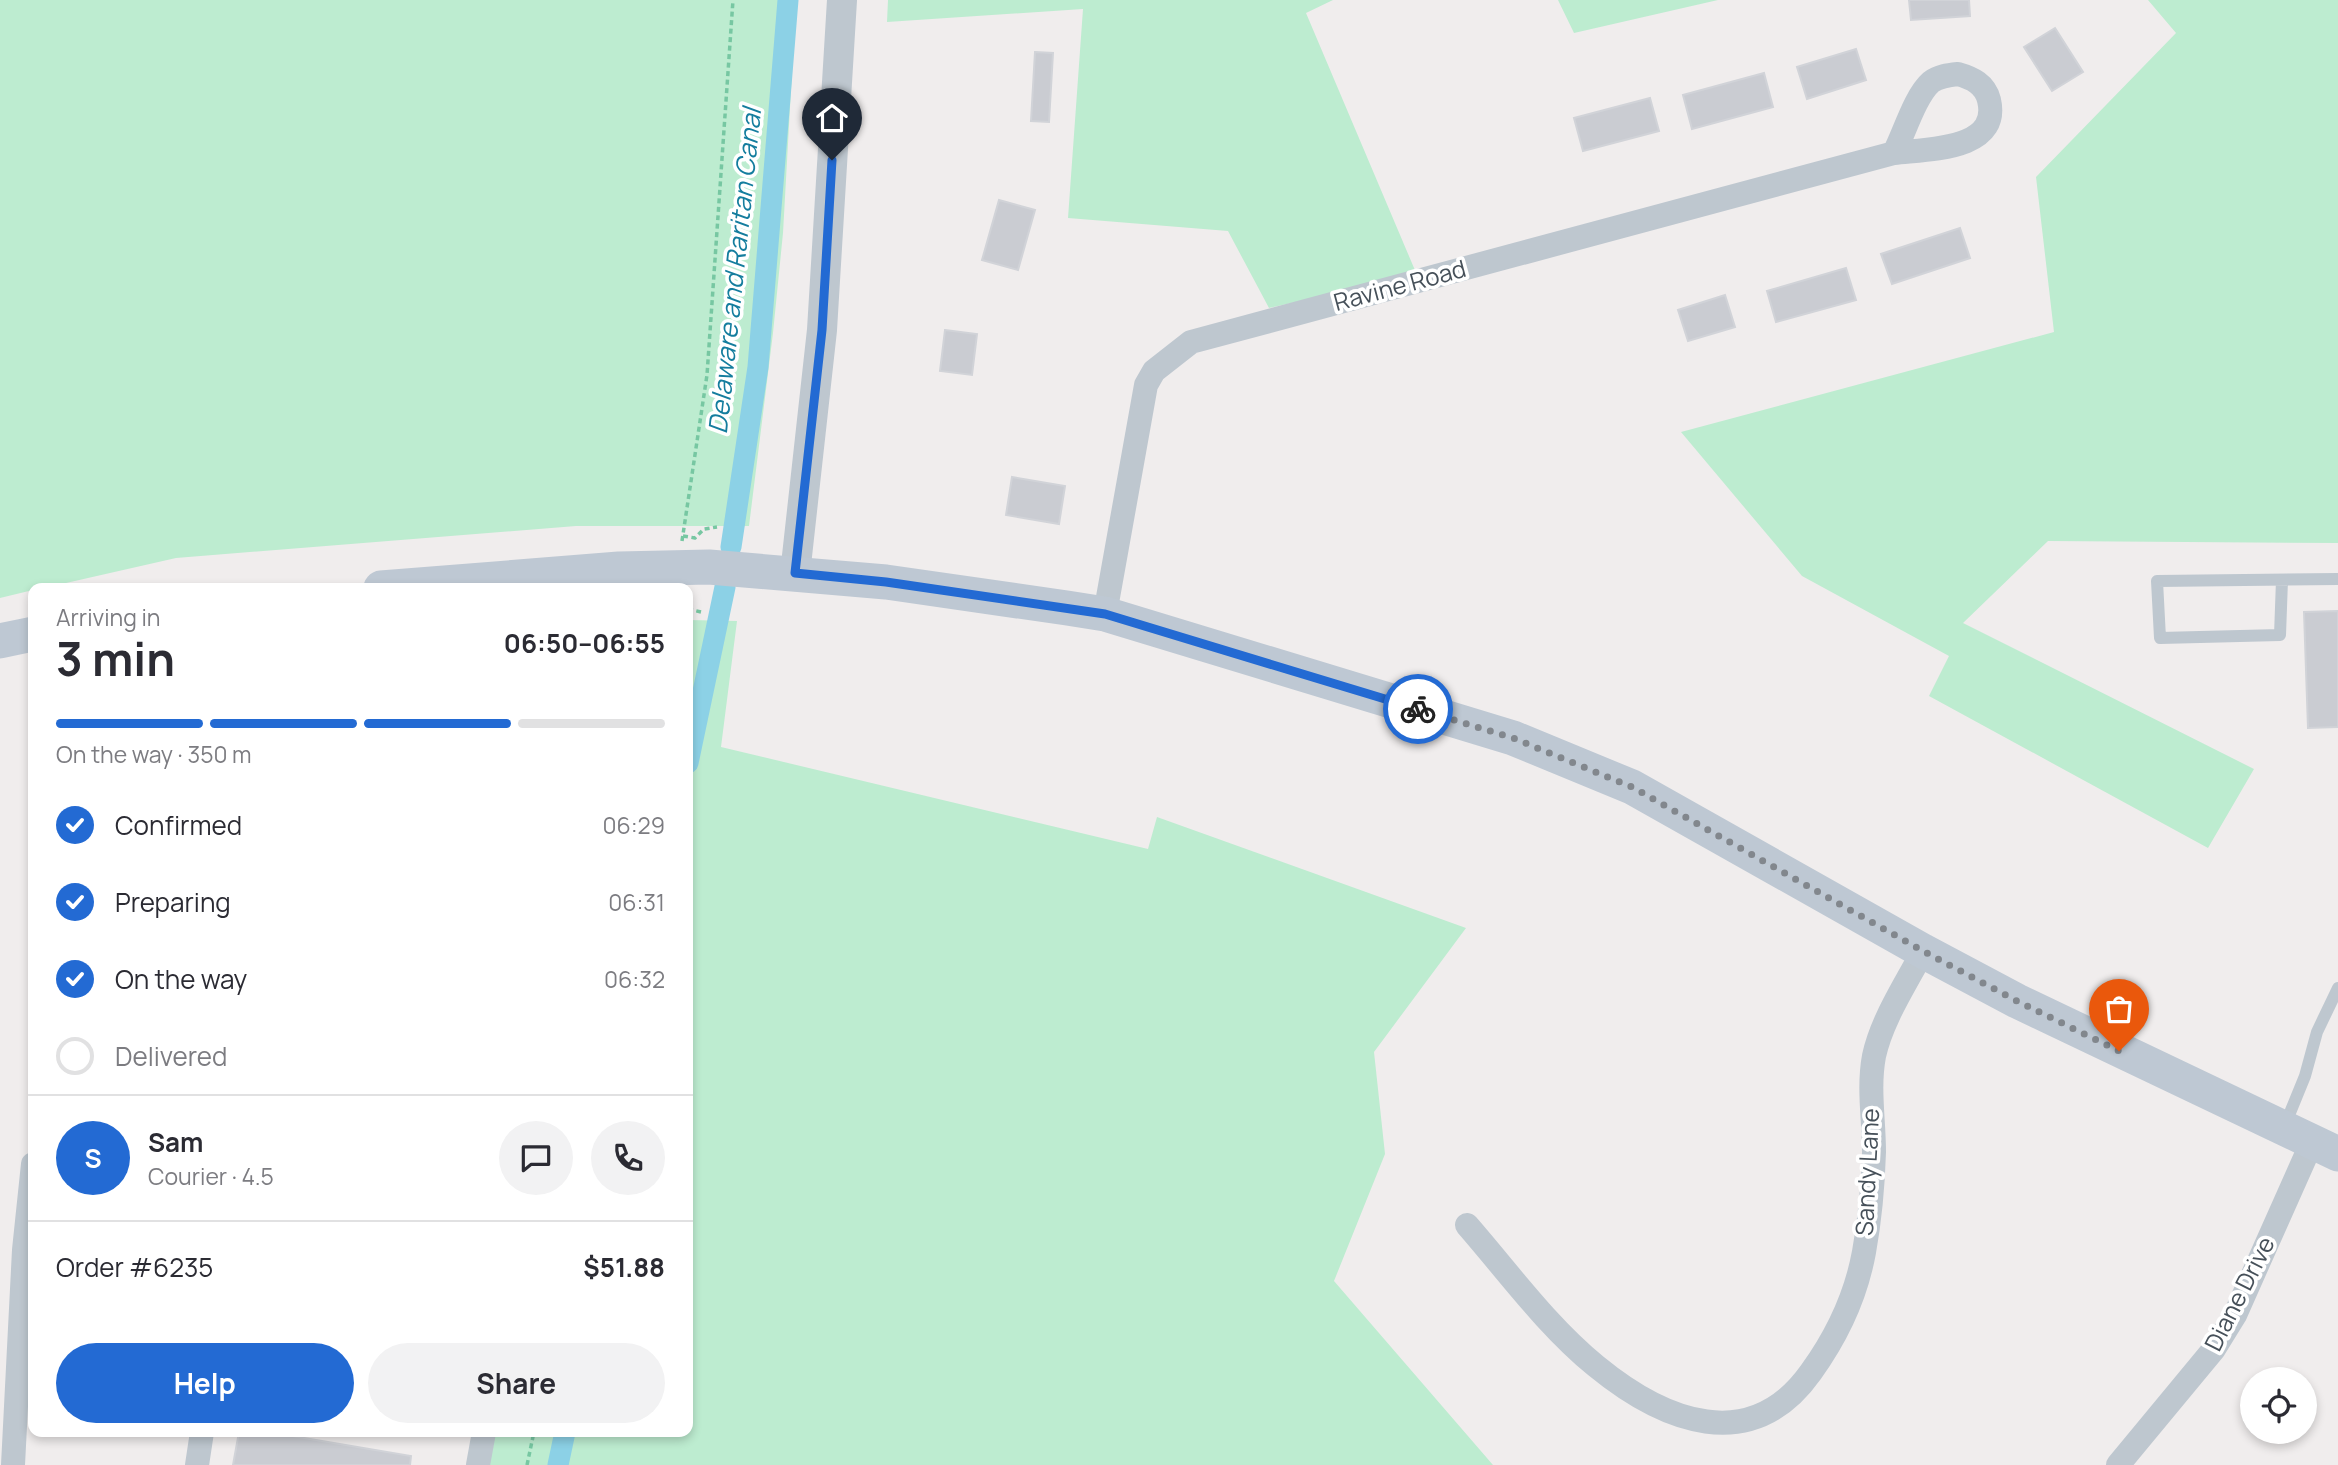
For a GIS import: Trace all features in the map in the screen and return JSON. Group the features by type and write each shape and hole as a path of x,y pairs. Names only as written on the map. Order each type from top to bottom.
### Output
{"main road":[{"path":"510,583 638,578 709,567 886,582 1105,614 1513,738 1632,787 1923,951 2041,1013 2311,1142"},
{"path":"0,641 28,635"}],"street":[{"path":"795,573 822,330 842,0"},
{"name":"Ravine Road","path":"1105,614 1146,385 1154,371 1191,342 1894,153"},
{"name":"Sandy Lane","path":"1467,1225 1564,1337 1596,1366 1627,1388 1660,1406 1698,1421 1722,1424 1744,1422 1765,1415 1794,1394 1825,1353 1843,1319 1857,1283 1871,1202 1874,1151 1871,1083 1874,1055 1884,1026 1923,951"},
{"name":"Diane Drive","path":"2118,1465 2214,1349 2235,1315 2311,1142"},
{"path":"13,1465 28,1212"},
{"path":"197,1465 201,1437"},
{"path":"478,1465 483,1437"}],"lane":[{"path":"2282,580 2280,635 2160,638 2157,581 2338,579"},
{"path":"2311,1142 2305,1076 2317,1032 2338,988"}],"path":[{"path":"716,527 704,529 695,538 683,536 707,374 733,0"},
{"path":"693,610 701,612"},
{"path":"527,1465 533,1437"}],"green space":[{"path":"0,0 796,0 783,233 749,526 576,526 176,558 66,583 28,583 28,591 0,598"},
{"path":"888,0 1333,0 1306,13 1417,275 1269,308 1228,231 1068,218 1083,9 887,22"},
{"path":"1558,0 1718,0 1574,33"},
{"path":"2148,0 2338,0 2338,543 2048,541 1963,623 2254,769 2208,848 1929,696 1949,656 1802,576 1681,432 2054,332 2036,177 2176,33"},
{"path":"693,620 737,621 721,747 1148,849 1157,817 1466,928 1374,1052 1385,1154 1334,1281 1493,1465 472,1465 478,1437 693,1437"}],"building":[{"path":"1909,0 1969,0 1970,16 1911,20"},
{"path":"2055,28 2083,72 2052,91 2024,47"},
{"path":"1856,49 1866,80 1807,99 1797,67"},
{"path":"1035,52 1053,53 1049,122 1031,121"},
{"path":"1764,73 1773,107 1692,129 1683,95"},
{"path":"1650,98 1659,131 1583,151 1574,118"},
{"path":"999,200 1035,210 1018,270 982,260"},
{"path":"1960,228 1970,258 1892,284 1881,254"},
{"path":"1846,268 1856,300 1776,322 1767,291"},
{"path":"1725,295 1735,327 1688,341 1678,310"},
{"path":"945,330 977,334 972,375 940,371"},
{"path":"1012,477 1065,486 1059,524 1006,515"},
{"path":"2338,611 2338,727 2308,728 2304,612"},
{"path":"238,1437 299,1437 411,1456 410,1465 233,1465"}],"waterway":[{"name":"Delaware and Raritan Canal","path":"731,547 758,367 788,0"},
{"name":"Delaware and Raritan Canal","path":"693,739 725,587"},
{"name":"Delaware and Raritan Canal","path":"558,1465 564,1437"}],"way so far":[{"path":"1418,709 1513,738 1632,787 1923,951 2119,1051"}],"route":[{"path":"832,160 822,330 795,573 886,582 1105,614 1418,709"}]}
